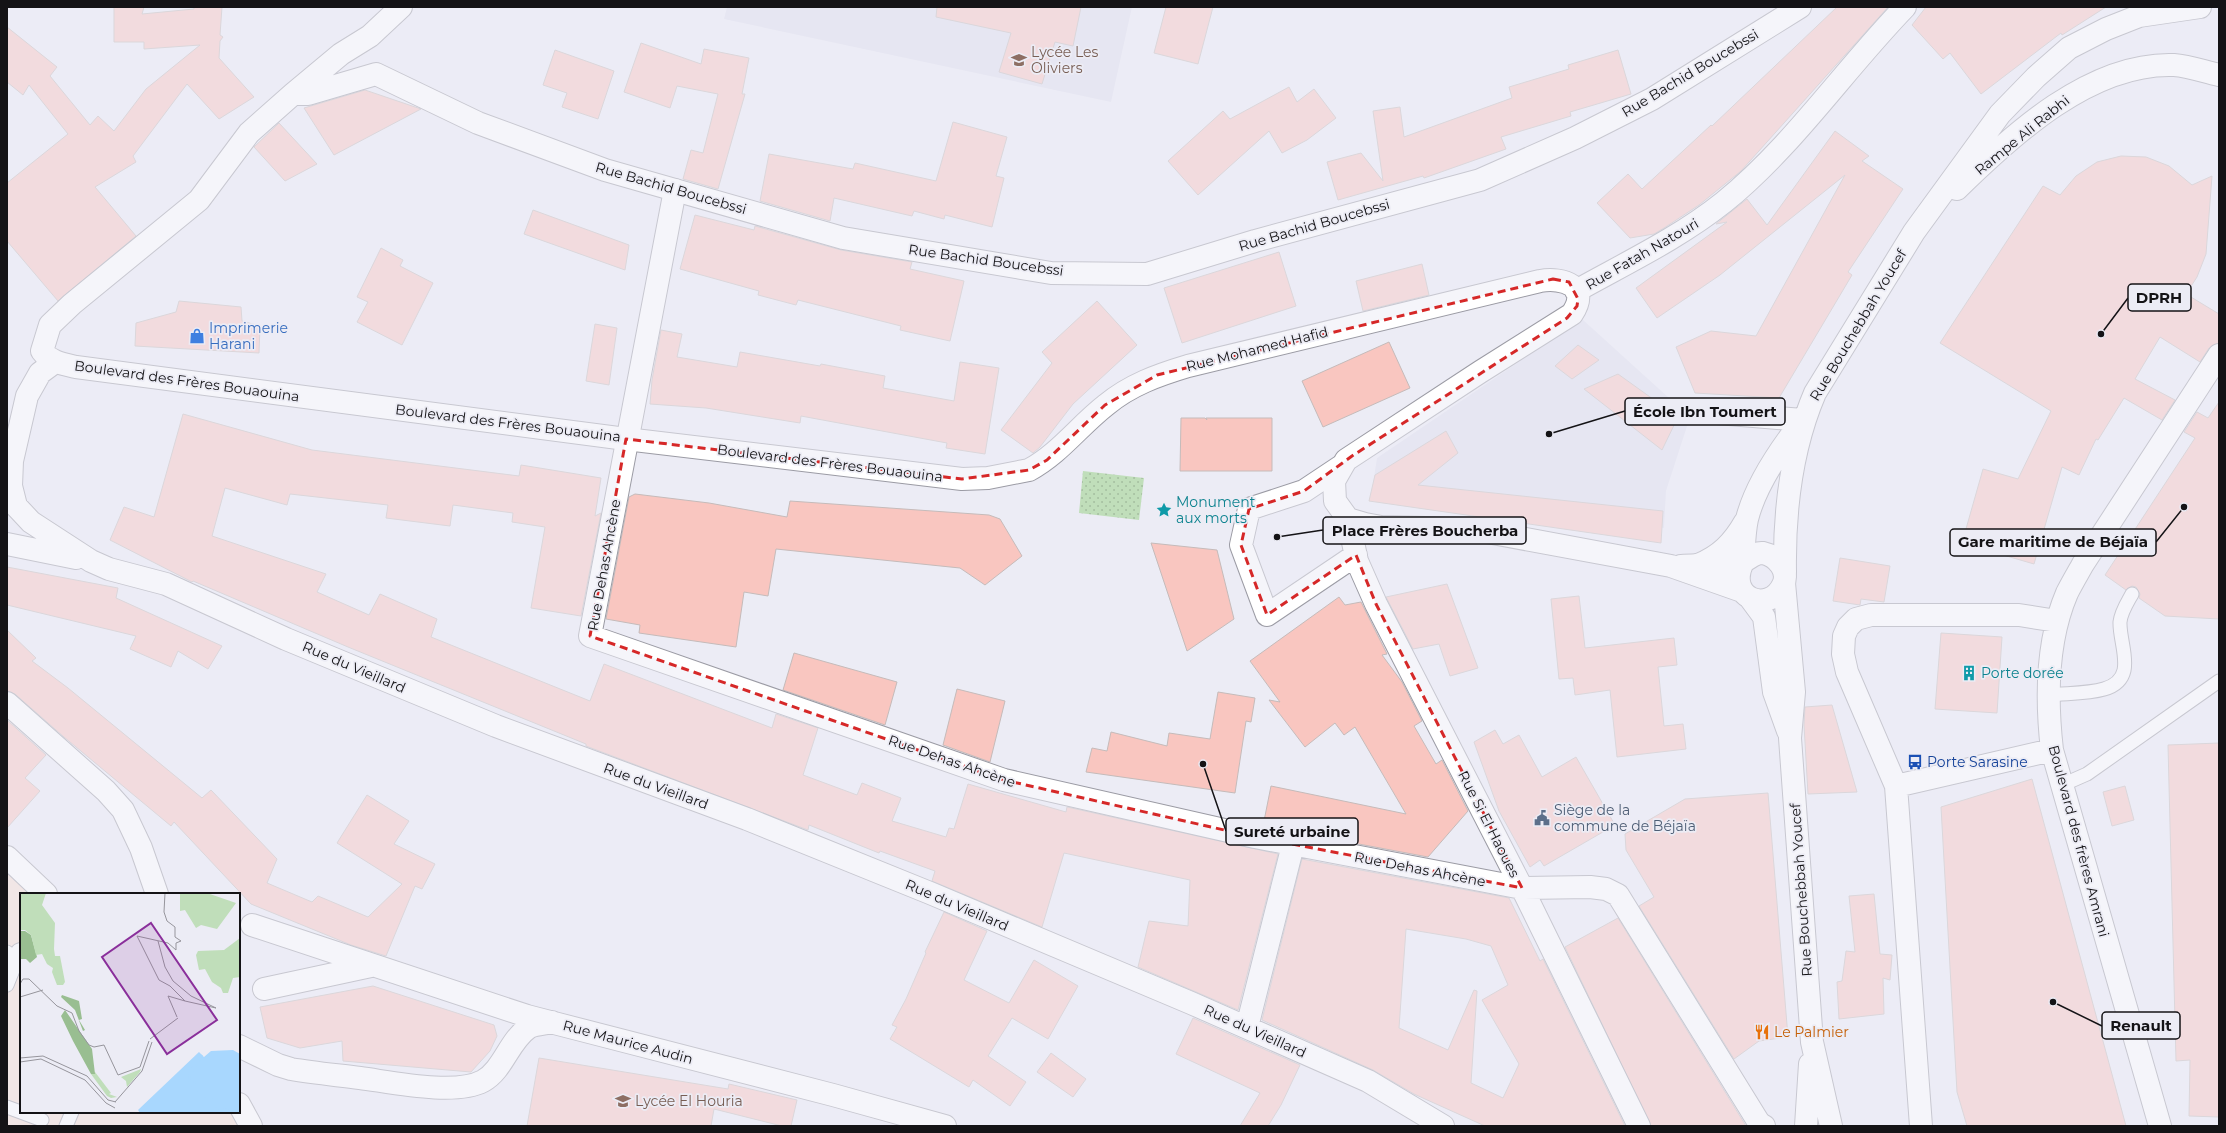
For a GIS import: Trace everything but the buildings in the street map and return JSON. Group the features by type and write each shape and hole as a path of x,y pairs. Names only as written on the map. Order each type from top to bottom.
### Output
{"street":[{"path":"55,362 46,357 42,351 50,325 72,304 199,200 250,133 293,94 341,54 370,36 401,7"},
{"name":"Rue Bachid Boucebssi","path":"293,94 308,94 376,74 478,123 605,170 843,238 1051,272 1147,274 1255,241 1480,180 1575,138 1652,99 1800,7"},
{"name":"Rue Fatah Natouri","path":"1356,555 1267,615 1241,546 1249,509 1304,491 1340,467 1352,456 1480,372 1567,318 1577,306 1576,291 1689,228 1729,198 1777,152 1905,7"},
{"path":"1914,232 2000,114 2036,77 2069,48 2106,29 2139,16 2200,7"},
{"name":"Rampe Ali Rabhi","path":"1914,232 2000,150 2066,97 2098,81 2133,69 2175,65 2219,75"},
{"path":"626,439 675,190"},
{"name":"Rue Bouchebbah Youcef","path":"1806,1118 1812,1042 1790,738 1794,692 1784,578 1784,524 1787,502 1804,420 1815,393 1914,232"},
{"name":"Rue Mohamed Hafid","path":"962,479 988,478 1030,470 1047,460 1105,405 1118,395 1157,375 1188,366 1553,279 1569,282 1576,291"},
{"name":"Boulevard des frères Amrani","path":"2160,1126 2052,750 2049,695 2051,656 2057,621 2067,593 2084,564 2219,355"},
{"name":"Rue du Vieillard","path":"55,362 40,373 14,424 11,486 16,506 31,522 91,561 109,569 166,584 286,639 496,726 747,819 834,854 1247,1027 1368,1081 1444,1126"},
{"name":"Boulevard des Frères Bouaouina","path":"55,362 76,367 626,439 962,479"},
{"path":"1693,411 1804,420"},
{"name":"Rue Bouchebbah Youcef","path":"1698,565 1715,557 1731,543 1748,518 1772,464 1785,443 1804,420"},
{"name":"Rue Dehas Ahcène","path":"626,439 590,636 1004,780 1293,845 1522,888 1590,886 1618,895 1762,1125"},
{"path":"1340,467 1334,481 1333,493 1338,507 1348,519 1381,527 1471,529 1671,566 1746,595 1761,600 1771,598 1779,592 1784,578 1780,562 1772,556 1762,553 1752,555 1743,562 1738,571 1738,582 1746,595"},
{"name":"Rue Bouchebbah Youcef","path":"1743,562 1744,535 1748,518"},
{"name":"Rue Si El Haoues","path":"1348,519 1356,555 1376,604 1522,888 1639,1126"},
{"path":"7,544 91,561"},
{"path":"1671,566 1743,562"},
{"name":"Rue Bouchebbah Youcef","path":"1746,595 1764,617 1774,692 1790,738"},
{"path":"1921,1126 1896,786 1847,672 1843,654 1844,636 1848,627 1856,620 1882,614 2019,615 2057,621"},
{"path":"7,703 106,791 123,810 141,848 157,893"},
{"path":"1896,786 2052,750"},
{"path":"1247,1027 1293,845"},
{"path":"7,858 45,893"},
{"path":"252,925 372,966 527,1016 552,1022"},
{"path":"264,989 372,966"},
{"name":"Rue Maurice Audin","path":"243,1049 278,1065 304,1071 410,1085 456,1087 470,1086 484,1080 497,1067 514,1043 529,1028 552,1022 833,1095 945,1126"},
{"name":"Rue Bouchebbah Youcef","path":"1812,1042 1832,1126"},
{"path":"240,1106 251,1126"},
{"path":"1791,1126 1802,1118 1806,1118"}],"lane":[{"path":"2049,695 2105,689 2120,678 2126,659 2120,622 2122,612 2132,594"},
{"path":"2062,785 2087,774 2219,682"},
{"path":"7,985 15,956"},
{"path":"7,1107 20,1111"},
{"path":"24,1113 42,1119"},
{"path":"66,1126 72,1113"}],"highlighted area":[{"path":"1553,279 1569,282 1578,299 1577,306 1567,318 1352,456 1304,491 1249,509 1241,545 1267,615 1356,555 1376,604 1522,888 1255,837 1004,780 590,636 626,439 962,479 1029,470 1047,460 1105,405 1157,375 1540,281"}],"shaded area":[{"name":"Lycée Les Oliviers","path":"727,7 1132,7 1111,102 724,19"},
{"path":"1582,319 1690,417 1666,491 1664,528 1372,490 1377,458"},
{"path":"7,867 36,893 20,893 20,1113 231,1113 238,1126 7,1126"}],"green space":[{"path":"1083,471 1144,478 1139,520 1079,513"}],"place":[{"name":"Lycée Les Oliviers","path":"1019,60"},
{"name":"DPRH","path":"2101,334"},
{"name":"Imprimerie Harani","path":"197,336"},
{"name":"École Ibn Toumert","path":"1549,434"},
{"name":"Gare maritime de Béjaïa","path":"2184,507"},
{"name":"Monument aux morts","path":"1164,510"},
{"name":"Place Frères Boucherba","path":"1277,537"},
{"name":"Porte dorée","path":"1969,673"},
{"name":"Porte Sarasine","path":"1915,762"},
{"name":"Sureté urbaine","path":"1203,764"},
{"name":"Siège de la commune de Béjaïa","path":"1542,818"},
{"name":"Renault","path":"2053,1002"},
{"name":"Le Palmier","path":"1762,1032"},
{"name":"Lycée El Houria","path":"623,1101"}]}
